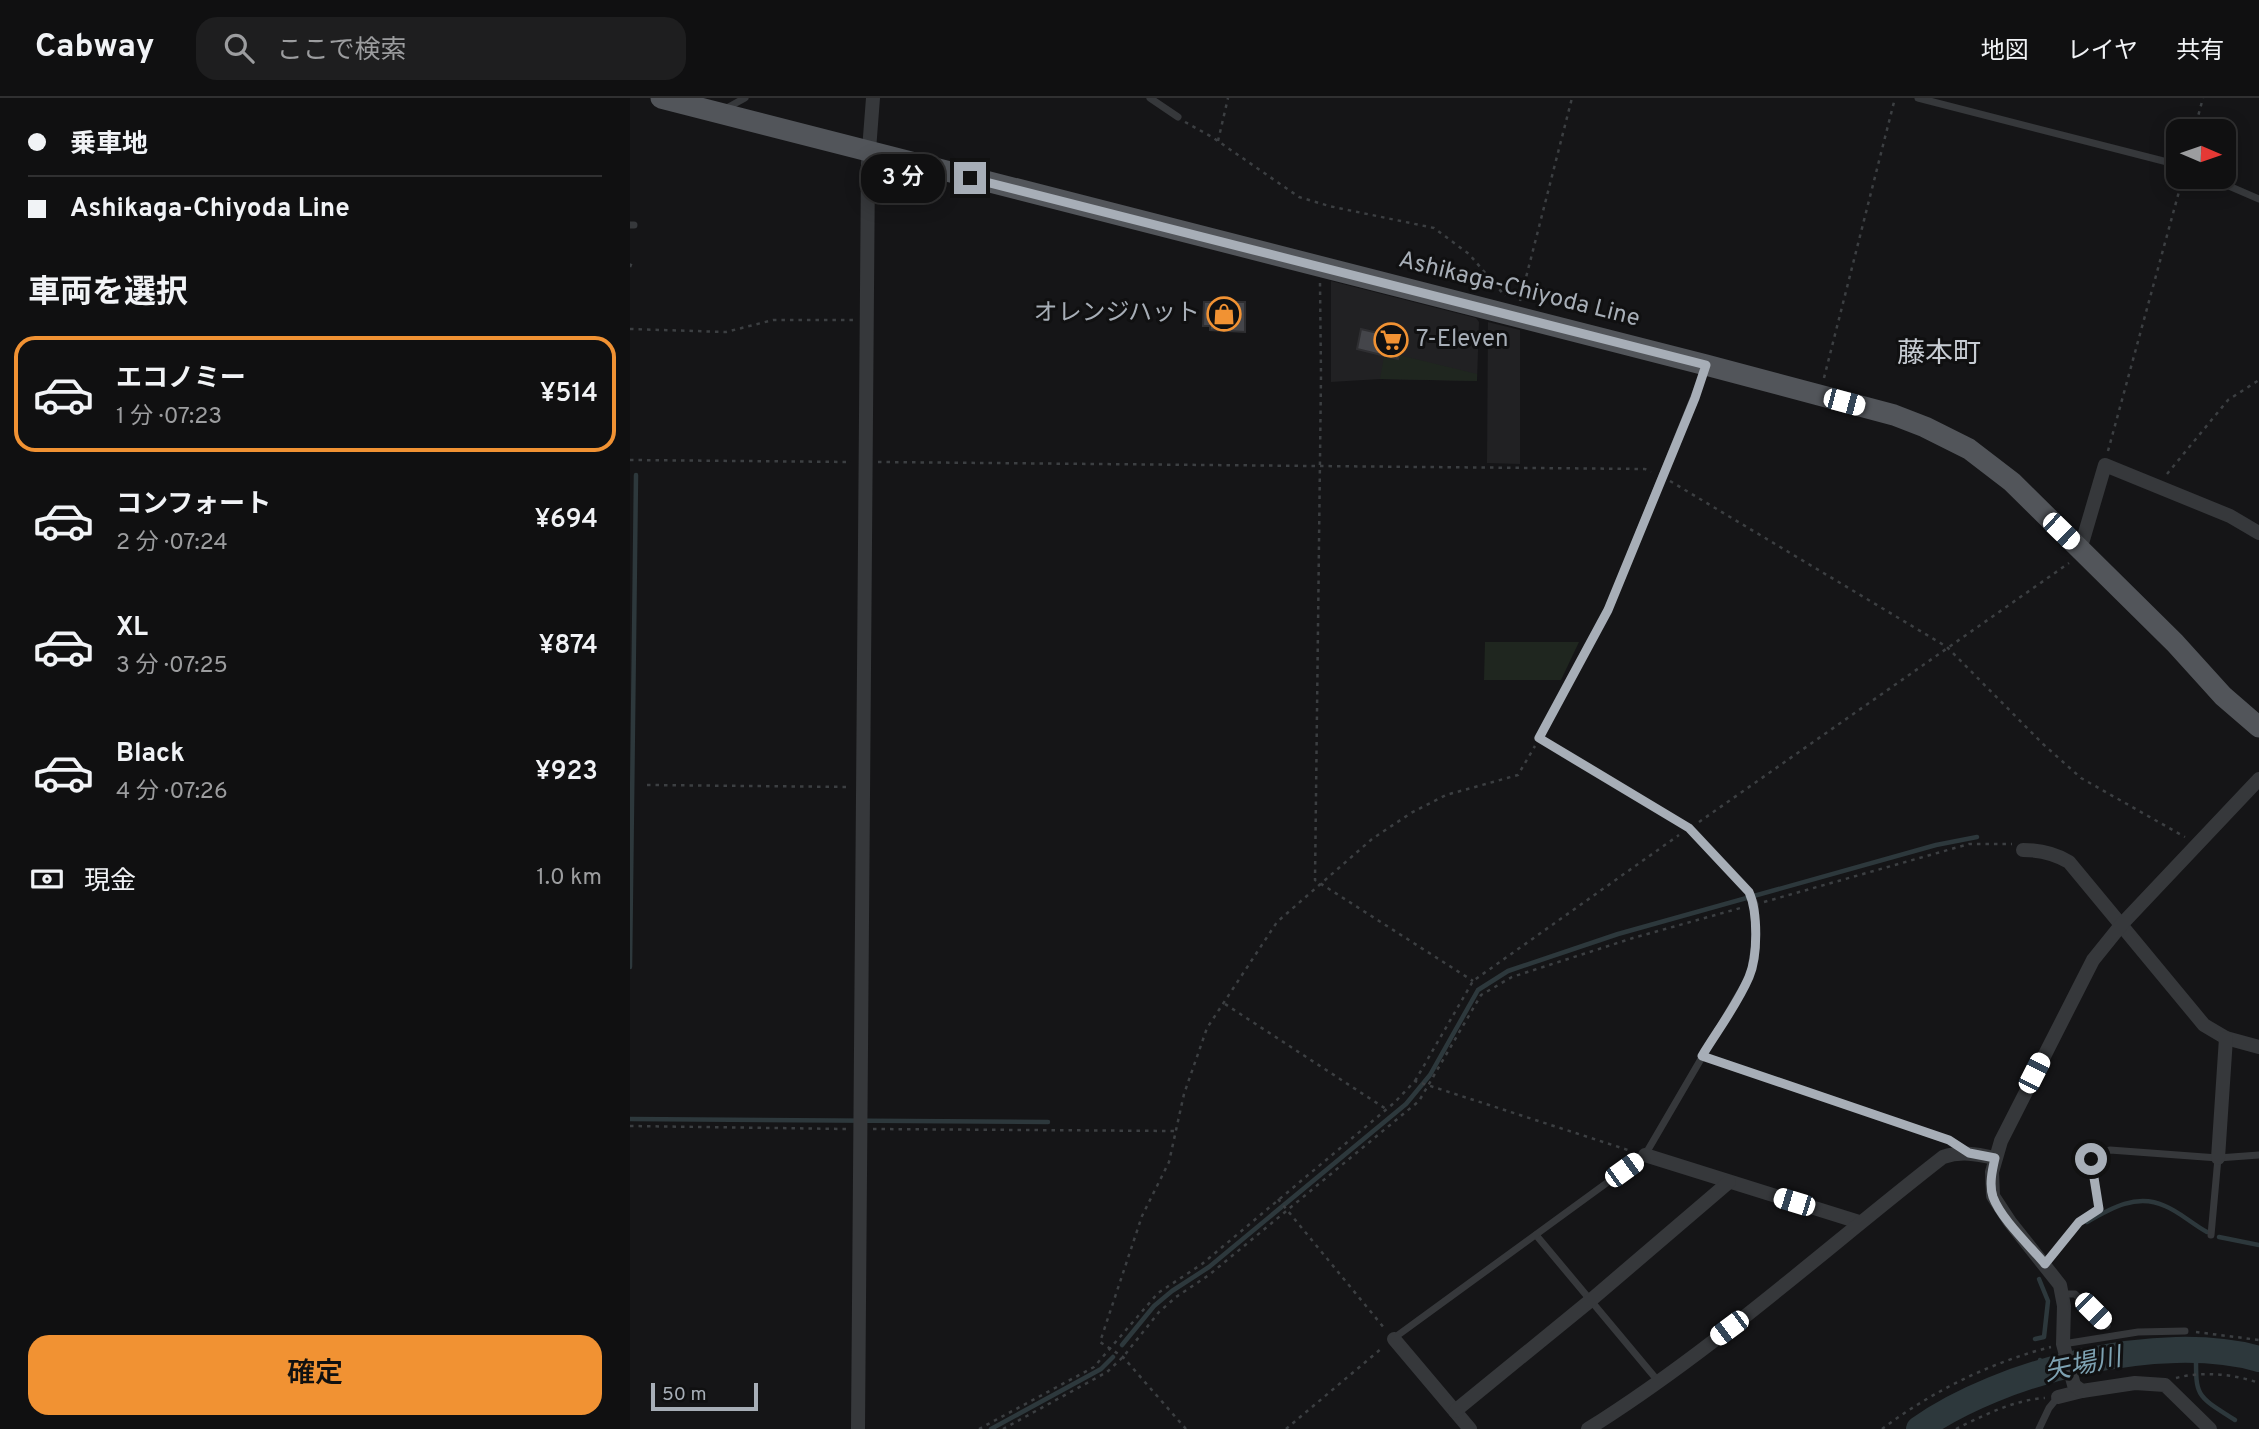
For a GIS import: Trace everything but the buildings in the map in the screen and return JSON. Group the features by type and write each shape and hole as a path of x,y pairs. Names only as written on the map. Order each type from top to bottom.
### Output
{"main road":[{"name":"Ashikaga-Chiyoda Line","path":"661,98 1323,267 1517,312 1894,415 1948,436 2012,482 2175,643 2223,696 2259,727"}],"street":[{"path":"858,1429 867,320 869,152 873,98"},
{"path":"2080,550 2105,465 2230,516 2259,533"},
{"path":"2078,1388 2063,1346 2063,1294 2060,1285 1993,1196 1991,1186 1995,1158 2023,1096 2093,960 2122,924 2259,779"},
{"path":"2023,850 2042,850 2069,862 2204,1025 2226,1038 2259,1047"},
{"path":"2218,1158 2226,1038"},
{"path":"1588,1429 1742,1318 1943,1157 1955,1153 1969,1153 1995,1158"},
{"path":"1645,1155 1859,1222"},
{"path":"1455,1410 1591,1300 1730,1182"},
{"path":"1394,1339 1470,1429"},
{"path":"2057,1397 2078,1388 2159,1383 2184,1401 2210,1429"}],"lane":[{"path":"719,113 745,98"},
{"path":"1150,98 1178,117"},
{"path":"1918,98 2166,162"},
{"path":"2236,189 2259,199"},
{"path":"1394,1339 1645,1155 1750,975 1756,936 1755,904 1749,892 1689,828 1539,738 1608,610 1706,365"},
{"path":"1702,1056 1949,1140 1969,1153"},
{"path":"2045,1264 2079,1222 2099,1209 2091,1159 2110,1150 2218,1158 2259,1155"},
{"path":"2211,1235 2218,1158"},
{"path":"1536,1236 1658,1381"},
{"path":"2063,1294 2075,1294 2108,1326"},
{"path":"2063,1346 2138,1332 2185,1331"},
{"path":"2039,1429 2057,1397"}],"path":[{"path":"1218,141 1228,98"},
{"path":"1517,312 1572,98"},
{"path":"1819,395 1895,98"},
{"path":"2197,119 2203,98"},
{"path":"1178,117 1299,197 1434,228 1469,254 1517,312"},
{"path":"2105,465 2180,189"},
{"path":"630,267 633,260"},
{"path":"1323,267 1320,275 1321,467 1315,880 1473,981"},
{"path":"630,329 726,332 773,320 867,320"},
{"path":"2159,487 2223,406 2259,380"},
{"path":"630,460 1644,469 1662,477 1947,647 2043,744 2081,778 2197,844"},
{"path":"979,1429 1094,1367 1158,1293 1202,1264 1386,1109 1415,1081 1473,981 1887,692 1947,647 2049,579 2080,550"},
{"path":"1186,1429 1123,1357 1100,1342 1142,1216 1169,1163 1184,1094 1207,1028 1277,922 1343,864 1372,839 1411,813 1446,795 1517,775 1524,768 1539,738"},
{"path":"646,785 864,788"},
{"path":"1003,1429 1107,1372 1123,1357 1159,1312 1176,1297 1209,1275 1419,1101 1480,995 1512,977 1633,939 1969,844 2011,844 2023,850"},
{"path":"1224,1004 1386,1109"},
{"path":"1415,1081 1645,1155"},
{"path":"630,1126 1174,1131"},
{"path":"1278,1199 1394,1339 1286,1429"},
{"path":"2185,1331 2259,1340"},
{"path":"1882,1429 1926,1398 2025,1354 2063,1346"},
{"path":"2188,1375 2242,1376 2259,1383"},
{"path":"1956,1429 2022,1402 2057,1397"}],"shaded area":[{"path":"1331,281 1476,318 1479,322 1477,381 1380,379 1331,382"},
{"path":"1488,322 1520,330 1520,464 1487,463"},
{"path":"1399,355 1477,374 1477,381 1380,379 1384,357 1398,359"},
{"path":"1485,642 1579,642 1561,680 1484,680"}],"waterway":[{"path":"630,967 636,475"},
{"path":"1122,1345 1154,1306 1209,1267 1406,1104 1430,1075 1478,990 1508,971 1618,934 1936,845 1977,837"},
{"path":"630,1119 1048,1122"},
{"path":"2087,1222 2115,1207 2144,1201 2155,1202 2170,1209 2207,1232"},
{"path":"2219,1237 2259,1245"},
{"path":"2035,1339 2044,1337 2048,1301 2039,1279"},
{"name":"矢場川","path":"1919,1429 1953,1408 1993,1390 2036,1374 2083,1362 2176,1350 2220,1352 2259,1359"},
{"path":"2196,1350 2196,1377 2200,1393 2212,1405 2235,1420"},
{"path":"991,1429 1101,1369 1113,1357"},
{"path":"2040,1360 2043,1372"}],"place":[{"name":"オレンジハット","path":"1224,314"},
{"name":"7-Eleven","path":"1391,340"}],"district":[{"name":"藤本町","path":"1939,355"}],"route":[{"path":"970,178 1706,365 1608,610 1539,738 1689,828 1749,892 1755,904 1756,936 1750,975 1702,1056 1949,1140 1969,1153 1995,1158 1991,1186 1993,1196 2010,1222 2045,1264 2079,1222 2099,1209 2091,1159"}]}
